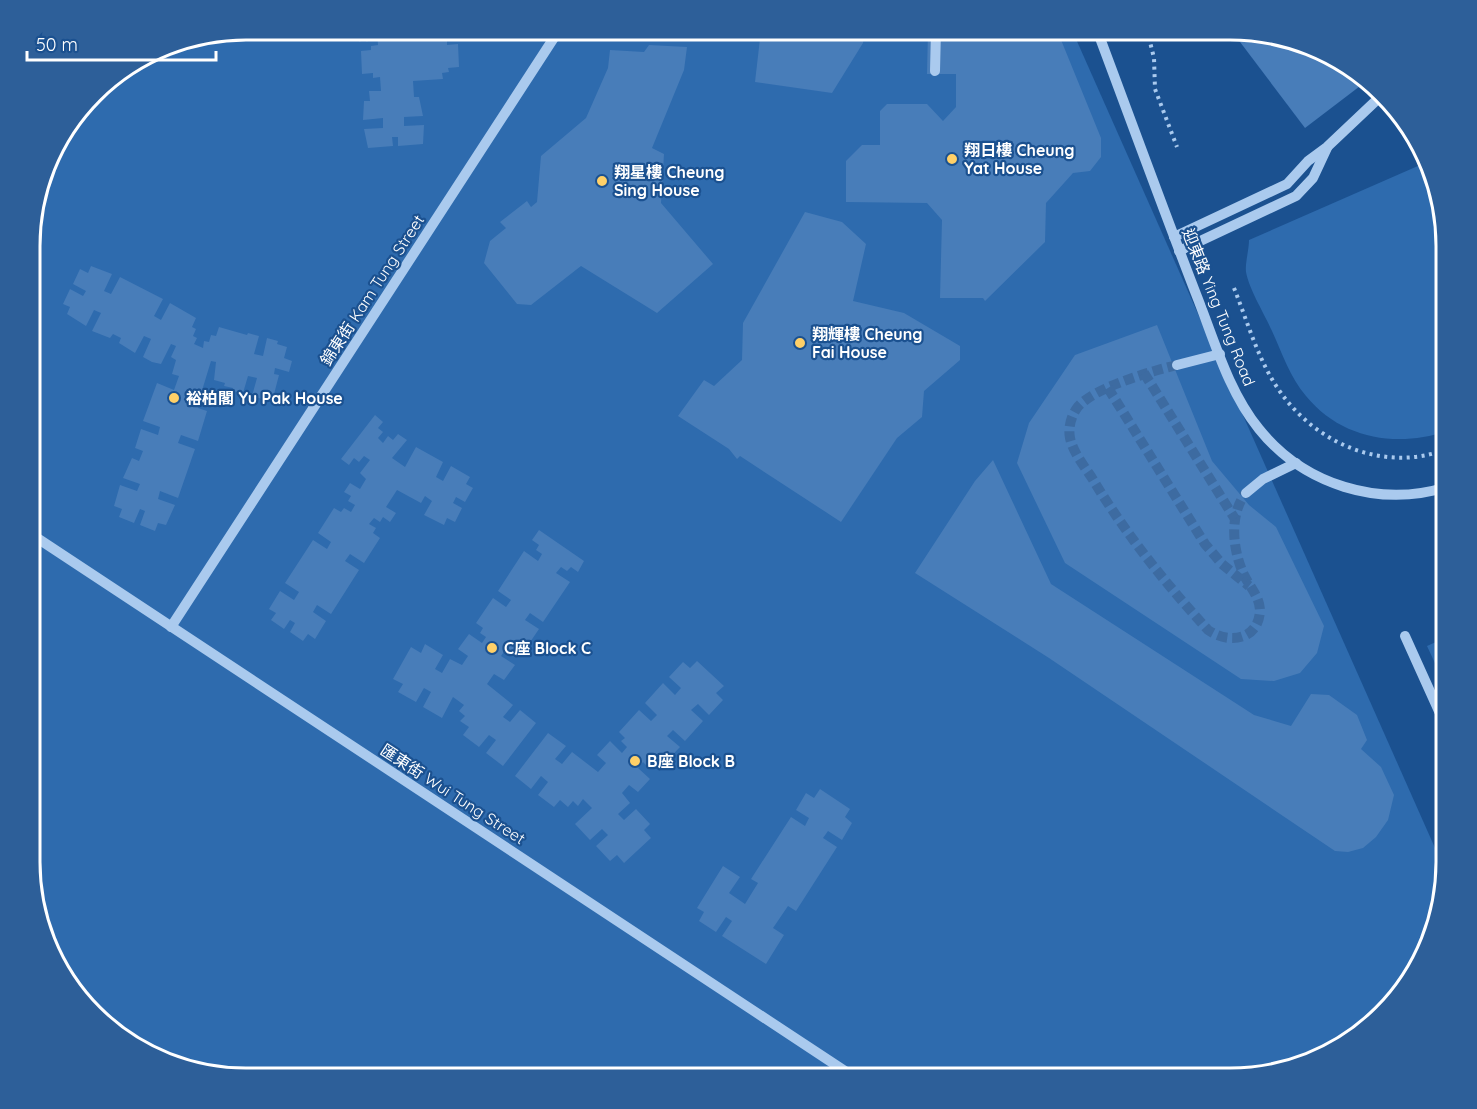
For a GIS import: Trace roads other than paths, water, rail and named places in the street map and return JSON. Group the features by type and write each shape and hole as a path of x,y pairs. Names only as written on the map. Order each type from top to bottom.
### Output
{"street":[{"name":"錦東街 Kam Tung Street","path":"171,627 552,41"},
{"path":"935,71 936,41"},
{"name":"迎東路 Ying Tung Road","path":"1101,41 1220,354 1244,406 1259,430 1296,463 1333,484 1371,493 1401,496 1436,489"},
{"path":"1174,237 1280,189 1376,101"},
{"path":"1179,251 1296,196 1313,178 1327,147"},
{"path":"1177,365 1220,354"},
{"path":"1246,493 1263,479 1296,463"},
{"name":"匯東街 Wui Tung Street","path":"40,540 841,1068"},
{"path":"1405,636 1436,705"}],"tunnel":[{"path":"1177,365 1123,381 1095,394 1077,408 1069,430 1070,438 1082,464 1146,557 1208,630 1224,637 1233,638 1248,634 1254,629 1260,611 1257,597 1245,577 1235,546 1237,512 1246,493"},
{"path":"1144,373 1235,519"},
{"path":"1108,388 1205,544 1222,564 1249,586"}],"place":[{"name":"翔日樓 Cheung Yat House","path":"952,159"},
{"name":"翔星樓 Cheung Sing House","path":"602,181"},
{"name":"翔輝樓 Cheung Fai House","path":"800,343"},
{"name":"裕柏閣 Yu Pak House","path":"174,398"},
{"name":"C座 Block C","path":"492,648"},
{"name":"B座 Block B","path":"635,761"}]}
